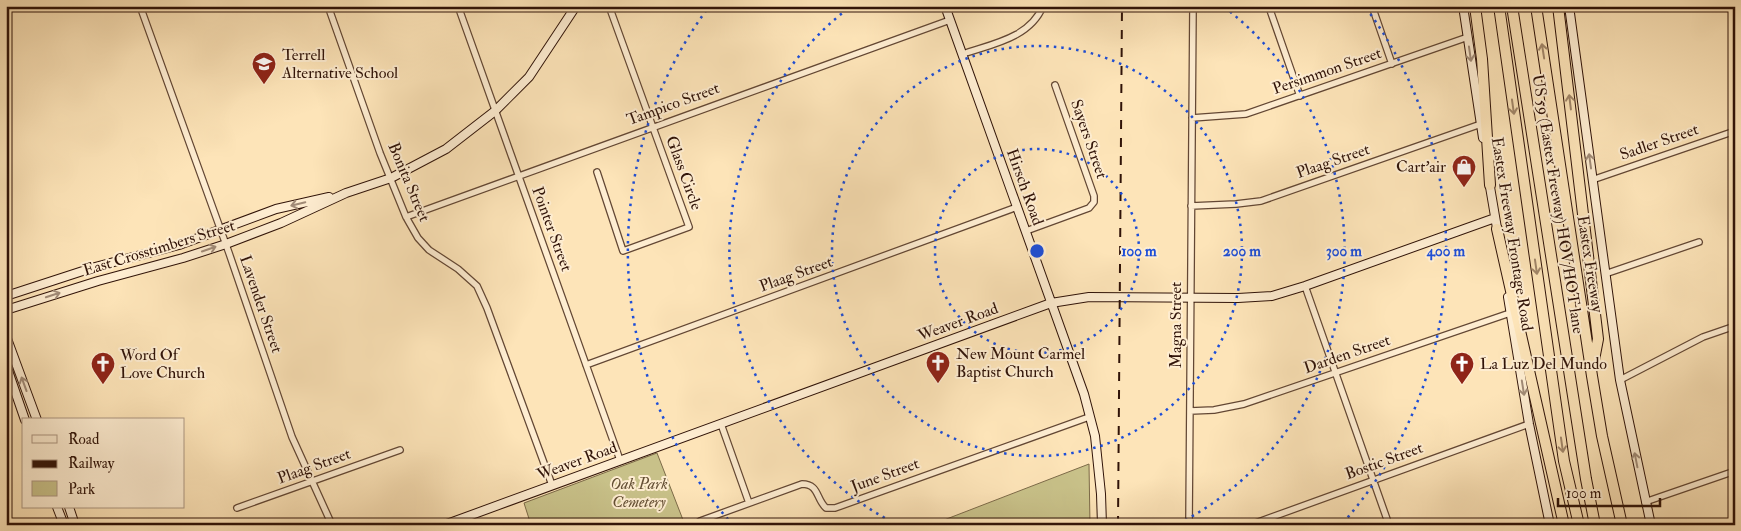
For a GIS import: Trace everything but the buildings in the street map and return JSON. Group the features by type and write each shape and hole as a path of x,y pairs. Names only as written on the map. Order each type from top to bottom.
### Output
{"highway":[{"path":"1475,6 1482,59 1490,185"},
{"path":"1498,6 1564,461 1579,525"},
{"name":"US 59 (Eastex Freeway) HOV/HOT lane","path":"1512,6 1586,479 1595,525"},
{"name":"Eastex Freeway","path":"1536,6 1592,376 1602,436 1622,525"},
{"path":"1558,6 1598,339 1592,376"},
{"path":"1497,229 1564,525"}],"main road":[{"name":"East Crosstimbers Street","path":"6,296 107,264 179,245 276,209 346,193 391,178 446,149 495,111 529,76 551,46 576,6"},
{"name":"Hirsch Road","path":"945,6 1084,394 1095,436 1102,525"},
{"name":"Eastex Freeway Frontage Road","path":"1463,6 1510,313 1529,424 1550,525"},
{"path":"1569,6 1620,380 1651,525"},
{"name":"East Crosstimbers Street","path":"6,310 226,244 281,223 346,193"},
{"name":"Weaver Road","path":"444,525 1050,303 1089,297 1257,298 1272,296 1306,286 1495,218"},
{"path":"107,264 109,278"},
{"path":"6,336 37,418"},
{"path":"6,365 24,418"},
{"path":"57,508 64,525"},
{"path":"69,508 75,525"}],"street":[{"name":"Lavender Street","path":"140,6 226,244 292,437 332,525"},
{"name":"Bonita Street","path":"328,6 380,153 406,217 418,238 430,250 458,269 477,286 487,308 552,485"},
{"name":"Pointer Street","path":"458,6 620,460"},
{"path":"609,6 652,126"},
{"path":"963,54 1016,35 1034,20 1043,6"},
{"name":"Magna Street","path":"1188,525 1193,6"},
{"path":"1372,6 1392,64"},
{"path":"1270,10 1300,96"},
{"name":"Tampico Street","path":"406,217 652,126 950,20"},
{"name":"Persimmon Street","path":"1192,118 1246,114 1468,37"},
{"name":"Sayers Street","path":"1026,231 1089,208 1094,202 1094,196 1056,85"},
{"name":"Plaag Street","path":"1191,206 1261,202 1481,124"},
{"name":"Glass Circle","path":"596,172 624,251 689,227 652,126"},
{"name":"Sadler Street","path":"1592,180 1735,131"},
{"name":"Plaag Street","path":"586,366 1017,207"},
{"path":"1605,274 1699,242"},
{"path":"1306,286 1390,525"},
{"name":"Darden Street","path":"1190,411 1230,408 1510,313"},
{"path":"1620,380 1703,337 1735,326"},
{"name":"June Street","path":"700,521 802,484 808,484 816,489 822,504 826,508 834,508 1089,417"},
{"path":"721,424 749,503"},
{"name":"Bostic Street","path":"1250,525 1529,424"},
{"name":"Plaag Street","path":"237,508 400,450"},
{"path":"1645,502 1735,471"},
{"path":"468,516 471,525"}],"green space":[{"name":"Oak Park Cemetery","path":"657,453 685,525 531,525 524,503"},
{"path":"1089,464 1090,525 931,525"}],"railway":[{"path":"1118,525 1122,6"}],"place":[{"name":"Terrell Alternative School","path":"264,85"},
{"name":"Cart’air","path":"1464,188"},
{"name":"New Mount Carmel Baptist Church","path":"938,384"},
{"name":"Word Of Love Church","path":"103,385"},
{"name":"La Luz Del Mundo","path":"1462,385"}]}
